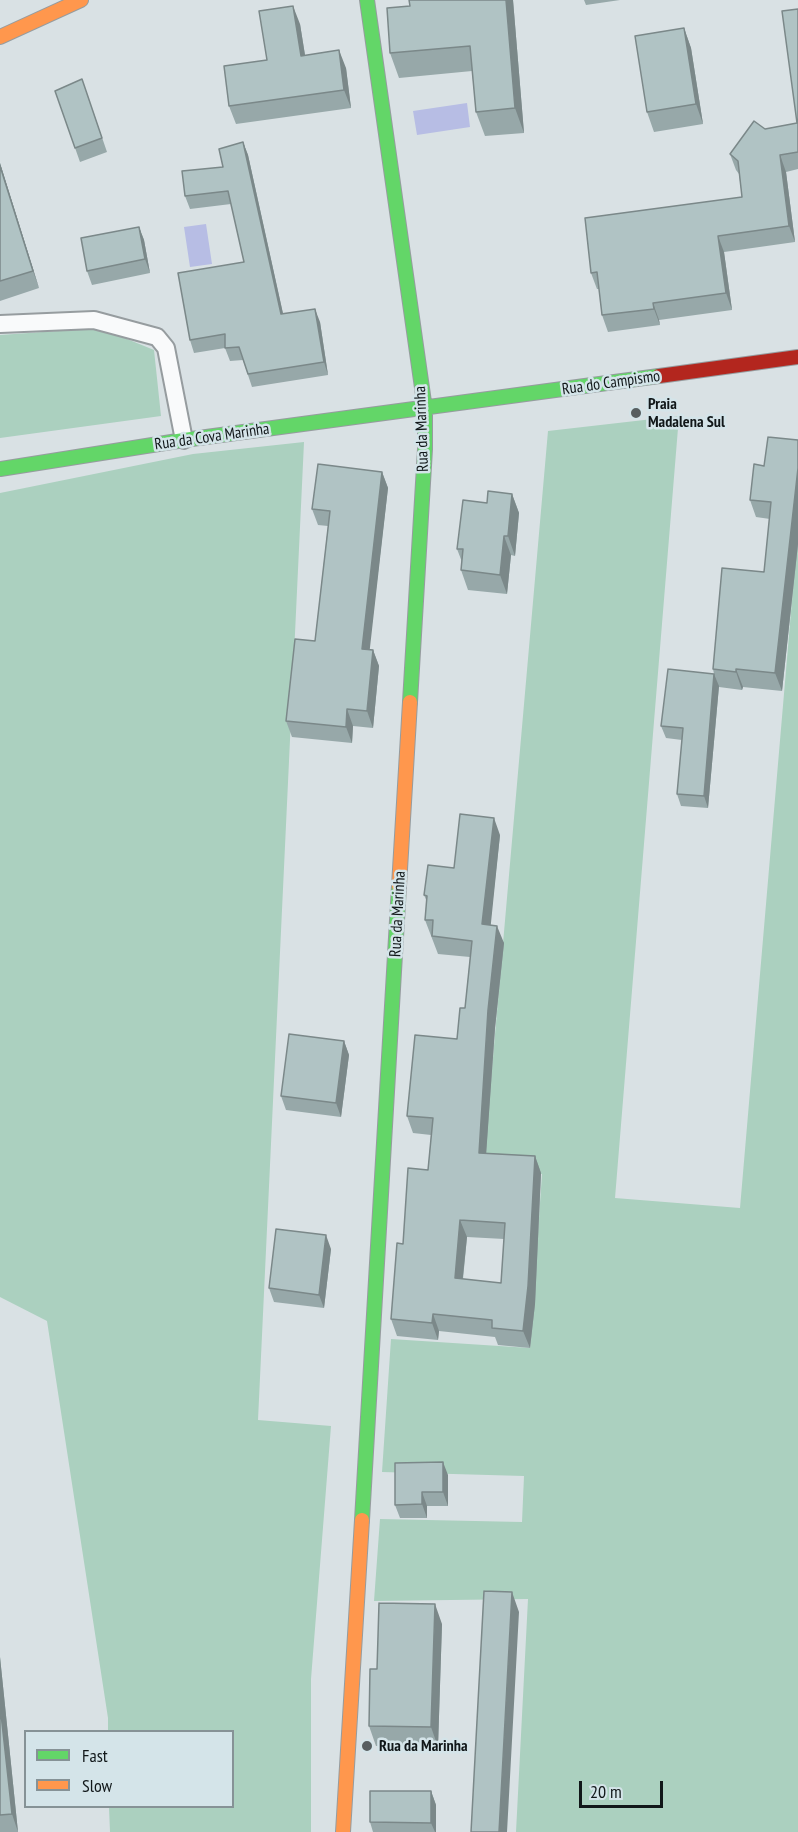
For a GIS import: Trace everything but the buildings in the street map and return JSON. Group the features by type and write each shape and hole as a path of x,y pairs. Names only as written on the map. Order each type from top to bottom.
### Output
{"street":[{"path":"0,37 81,0"},
{"name":"Rua da Marinha","path":"343,1832 425,461 424,409 367,0"},
{"name":"Rua do Campismo","path":"424,409 798,357"},
{"name":"Rua da Cova Marinha","path":"0,469 184,440 424,409"}],"lane":[{"path":"0,324 94,320 157,337 166,348 184,440"}],"green space":[{"path":"100,328 154,350 161,416 0,438 0,335"},
{"path":"679,416 615,1198 740,1208 798,530 798,1832 516,1832 528,1599 374,1601 380,1519 522,1522 524,1476 382,1472 391,1339 530,1348 542,1174 483,1171 548,431"},
{"path":"304,442 258,1420 331,1426 311,1679 311,1832 110,1832 109,1808 234,1808 234,1730 108,1730 47,1321 0,1297 0,493 193,454"}],"water":[{"path":"467,103 470,127 417,135 413,111"},
{"path":"206,224 212,264 190,267 184,227"}],"traffic: fast":[{"path":"367,0 425,409 425,449 410,702"},
{"path":"0,469 184,440 659,376"},
{"path":"362,1520 399,886"}],"traffic: slow":[{"path":"0,37 81,0"},
{"path":"399,886 410,702"},
{"path":"343,1832 362,1520"}],"traffic: jam":[{"path":"659,376 798,357"}],"place":[{"name":"Praia Madalena Sul","path":"636,413"},
{"name":"Rua da Marinha","path":"367,1746"}]}
